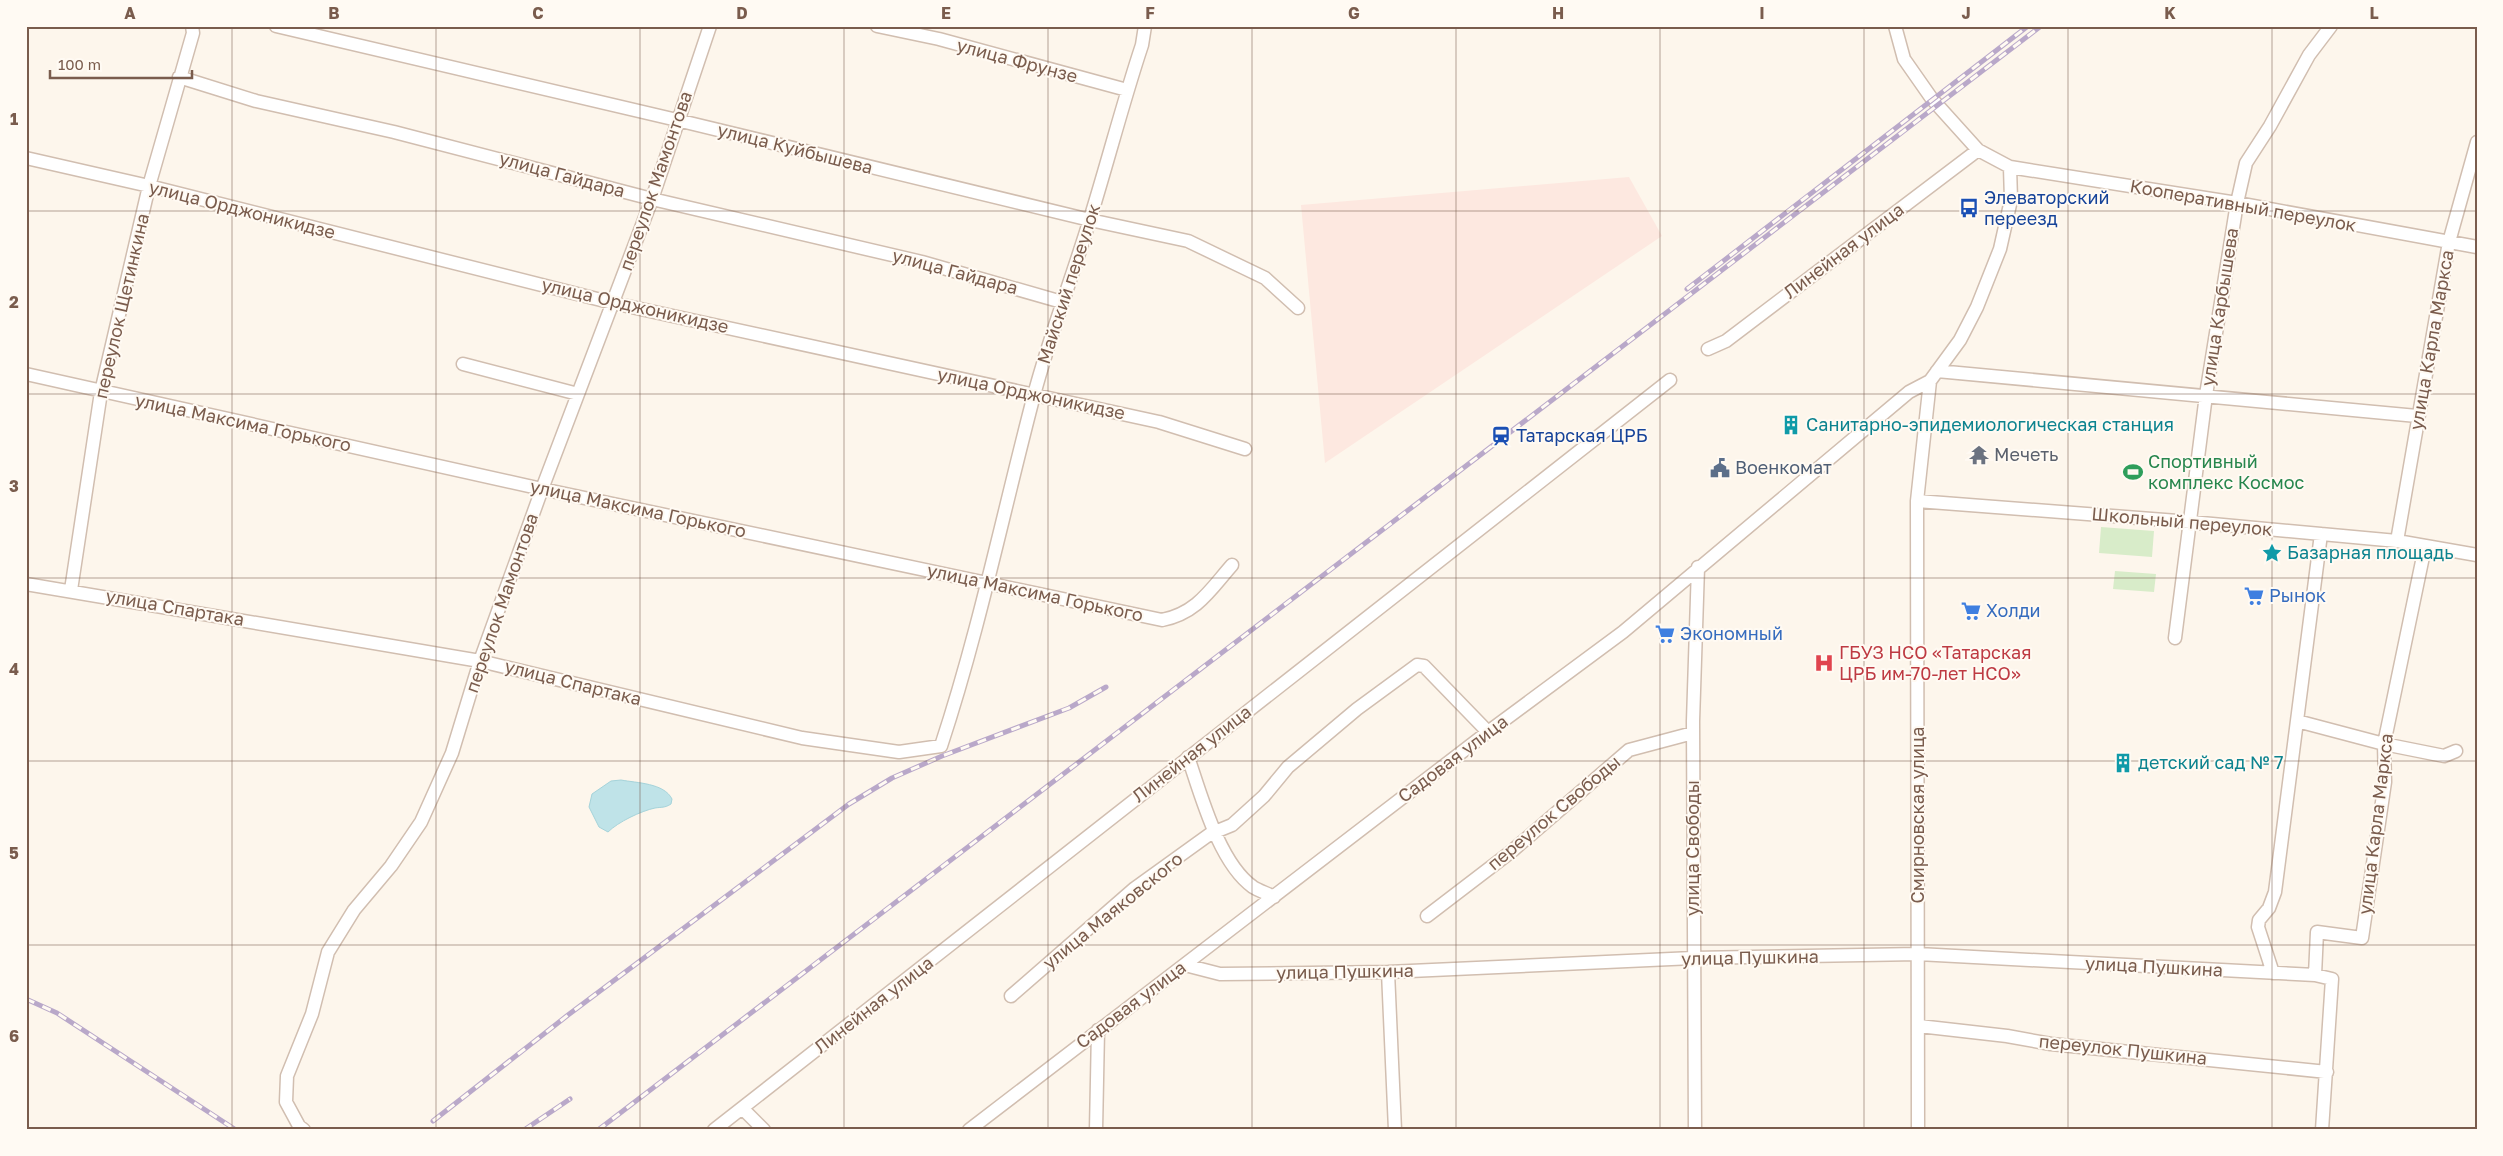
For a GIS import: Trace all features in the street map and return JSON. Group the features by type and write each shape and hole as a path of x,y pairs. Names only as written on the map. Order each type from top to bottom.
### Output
{"street":[{"name":"переулок Щетинкина","path":"71,590 101,392 149,186 193,33 192,26"},
{"name":"улица Куйбышева","path":"276,26 677,120 1090,220 1188,241 1265,278 1298,308"},
{"name":"переулок Мамонтова","path":"304,1130 299,1126 286,1102 287,1076 312,1014 328,952 354,910 391,866 421,822 452,753 480,660 542,489 652,199 710,26"},
{"name":"улица Фрунзе","path":"877,26 939,40 1127,90"},
{"name":"Майский переулок","path":"941,746 958,695 989,584 1034,394 1062,302 1090,220 1127,90 1142,45 1145,26"},
{"name":"Кооперативный переулок","path":"1895,26 1904,59 1938,106 1978,150 2010,167 2237,203 2477,247"},
{"name":"улица Карбышева","path":"2175,638 2206,395 2237,203 2246,163 2270,126 2309,55 2330,26"},
{"name":"улица Гайдара","path":"179,77 256,101 394,132 652,199 922,262 1062,302"},
{"name":"улица Карла Маркса","path":"2397,541 2417,416 2449,242 2477,142"},
{"name":"Линейная улица","path":"1708,349 1726,341 1978,150"},
{"name":"улица Орджоникидзе","path":"26,158 149,186 613,303 1159,422 1245,449"},
{"path":"1934,376 1960,340 1978,307 2000,249 2011,200 2010,167"},
{"path":"463,364 578,394"},
{"name":"улица Максима Горького","path":"26,374 542,489 1162,620 1177,617 1196,606 1232,565"},
{"path":"1934,376 2206,395 2417,416"},
{"name":"Смирновская улица","path":"1918,1130 1920,1026 1918,954 1917,501 1934,376"},
{"name":"Садовая улица","path":"969,1130 1488,732 1623,632 1698,567 1909,392 1934,376"},
{"name":"Линейная улица","path":"714,1130 1670,380"},
{"name":"Школьный переулок","path":"1917,501 2191,522 2397,541 2477,555"},
{"path":"2273,973 2258,927 2259,920 2269,908 2275,892 2321,534"},
{"name":"улица Карла Маркса","path":"2315,975 2317,932 2362,938 2385,782 2384,744 2425,547"},
{"name":"улица Свободы","path":"1695,1130 1693,733 1698,567"},
{"name":"улица Спартака","path":"26,584 71,590 480,660 802,738 898,752 941,746"},
{"name":"улица Маяковского","path":"1011,996 1135,888 1216,831 1232,826 1264,796 1288,767 1357,709 1417,665 1424,666 1488,732"},
{"path":"2297,721 2384,744 2444,756 2456,750"},
{"name":"переулок Свободы","path":"1427,916 1512,850 1629,750 1693,733"},
{"path":"1188,757 1216,831 1240,874 1253,887 1274,896"},
{"name":"улица Пушкина","path":"1185,965 1220,974 1388,972 1693,958 1918,954 2315,975"},
{"path":"1388,972 1394,1130"},
{"path":"2315,975 2332,979 2322,1130"},
{"name":"переулок Пушкина","path":"1920,1026 2007,1036 2051,1044 2327,1072"},
{"path":"1096,1130 1098,1030"},
{"path":"742,1108 764,1130"}],"shaded area":[{"path":"1629,177 1662,236 1325,463 1301,205"}],"green space":[{"path":"2101,527 2154,531 2152,557 2099,553"},
{"path":"2115,571 2156,574 2154,592 2113,589"}],"water":[{"path":"621,780 657,787 668,794 672,799 671,804 637,814 618,824 608,832 599,827 589,807 592,794 611,781"}],"railway":[{"path":"1687,289 2028,26"},
{"path":"598,1130 2041,26"},
{"path":"433,1121 568,1015 849,804 892,778 942,756 1069,708 1106,687"},
{"path":"26,999 57,1013 236,1130"},
{"path":"524,1130 570,1099"}],"place":[{"name":"Элеваторский переезд","path":"1969,208"},
{"name":"Санитарно-эпидемиологическая станция","path":"1791,425"},
{"name":"Татарская ЦРБ","path":"1501,436"},
{"name":"Мечеть","path":"1979,455"},
{"name":"Военкомат","path":"1720,468"},
{"name":"Спортивный комплекс Космос","path":"2133,472"},
{"name":"Базарная площадь","path":"2272,553"},
{"name":"Рынок","path":"2254,596"},
{"name":"Холди","path":"1971,611"},
{"name":"Экономный","path":"1665,634"},
{"name":"ГБУЗ НСО «Татарская ЦРБ им-70-лет НСО»","path":"1824,663"},
{"name":"детский сад № 7","path":"2123,763"}]}
